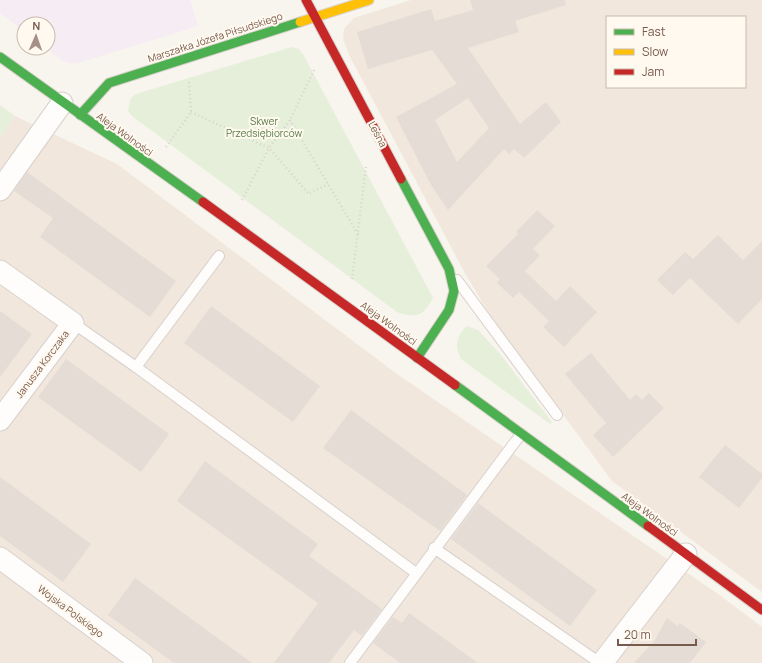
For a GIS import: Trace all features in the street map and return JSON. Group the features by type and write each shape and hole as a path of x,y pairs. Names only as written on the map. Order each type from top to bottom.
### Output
{"street":[{"name":"Leśna","path":"306,0 334,48 449,269 454,291 449,310 417,358"},
{"name":"Marszałka Józefa Piłsudskiego","path":"80,115 109,83 369,0"},
{"name":"Aleja Wolności","path":"0,57 417,358 762,610"},
{"path":"0,190 62,103"},
{"name":"Janusza Korczaka","path":"0,271 73,323 0,420"},
{"path":"601,663 686,554"},
{"name":"Wojska Polskiego","path":"0,558 142,663"}],"lane":[{"path":"136,367 219,256"},
{"name":"Leśna","path":"449,269 557,415"},
{"path":"73,323 136,367 416,573"},
{"path":"350,663 434,548 521,434"},
{"path":"434,548 601,663"}],"path":[{"path":"241,204 269,148 290,120 316,66 320,73"},
{"path":"159,144 166,148 191,112 189,78"},
{"path":"191,112 269,148 309,194 328,184"},
{"path":"290,120 359,236"},
{"path":"352,285 367,161 370,168"}],"shaded area":[{"path":"0,0 190,0 198,26 75,64 63,61 56,56 56,16 16,16 16,25 0,13"},
{"path":"411,0 762,0 762,592 612,481 491,317 466,275 349,55 343,38 344,29 354,18"},
{"path":"15,116 117,164 397,374 718,594 762,627 762,663 0,663 0,137"}],"green space":[{"name":"Skwer Przedsiębiorców","path":"292,47 299,49 304,56 433,298 426,309 419,314 410,315 397,312 132,116 128,111 131,98 136,94"},
{"path":"0,105 15,116 0,137"},
{"path":"467,326 478,330 500,354 552,422 550,424 461,359 457,349 457,341 460,334"}],"building":[{"path":"470,0 565,0 566,5 515,21 519,32 468,48 520,124 546,102 561,122 524,158 514,149 509,154 504,149 448,210 431,185 396,117 457,84 432,50 368,69 357,32 431,9 435,21 473,10","holes":["468,98 489,128 457,162 435,120"]},
{"path":"27,172 176,281 150,317 40,237 53,218 14,191"},
{"path":"537,210 555,226 533,249 540,255 525,271 556,301 570,286 597,312 564,347 543,327 549,321 519,292 513,298 497,283 500,279 486,266 518,234 516,232"},
{"path":"718,235 743,260 762,241 762,299 738,324 690,278 673,295 657,280 685,252 693,259"},
{"path":"211,306 320,386 293,422 184,343"},
{"path":"0,311 32,334 0,377"},
{"path":"591,353 630,400 636,394 642,400 649,393 664,408 613,457 593,435 606,423 565,374"},
{"path":"66,359 169,434 141,472 38,397"},
{"path":"351,410 467,495 440,531 323,448"},
{"path":"725,445 762,474 762,478 739,508 699,477"},
{"path":"205,461 318,544 309,556 382,609 362,636 354,630 329,663 274,663 318,603 177,501"},
{"path":"0,477 91,544 63,582 0,536"},
{"path":"478,503 597,590 570,626 451,539"},
{"path":"135,578 252,663 174,663 108,615"},
{"path":"409,613 478,663 400,663 373,643 393,617 402,623"},
{"path":"667,618 677,626 680,623 706,642 690,663 634,663 655,640"}],"traffic: fast":[{"path":"80,115 109,83 300,22"},
{"path":"0,57 203,202"},
{"path":"401,179 449,269 454,291 449,310 417,358"},
{"path":"455,385 648,526"}],"traffic: slow":[{"path":"300,22 369,0"}],"traffic: jam":[{"path":"306,0 401,179"},
{"path":"203,202 455,385"},
{"path":"648,526 762,610"}]}
